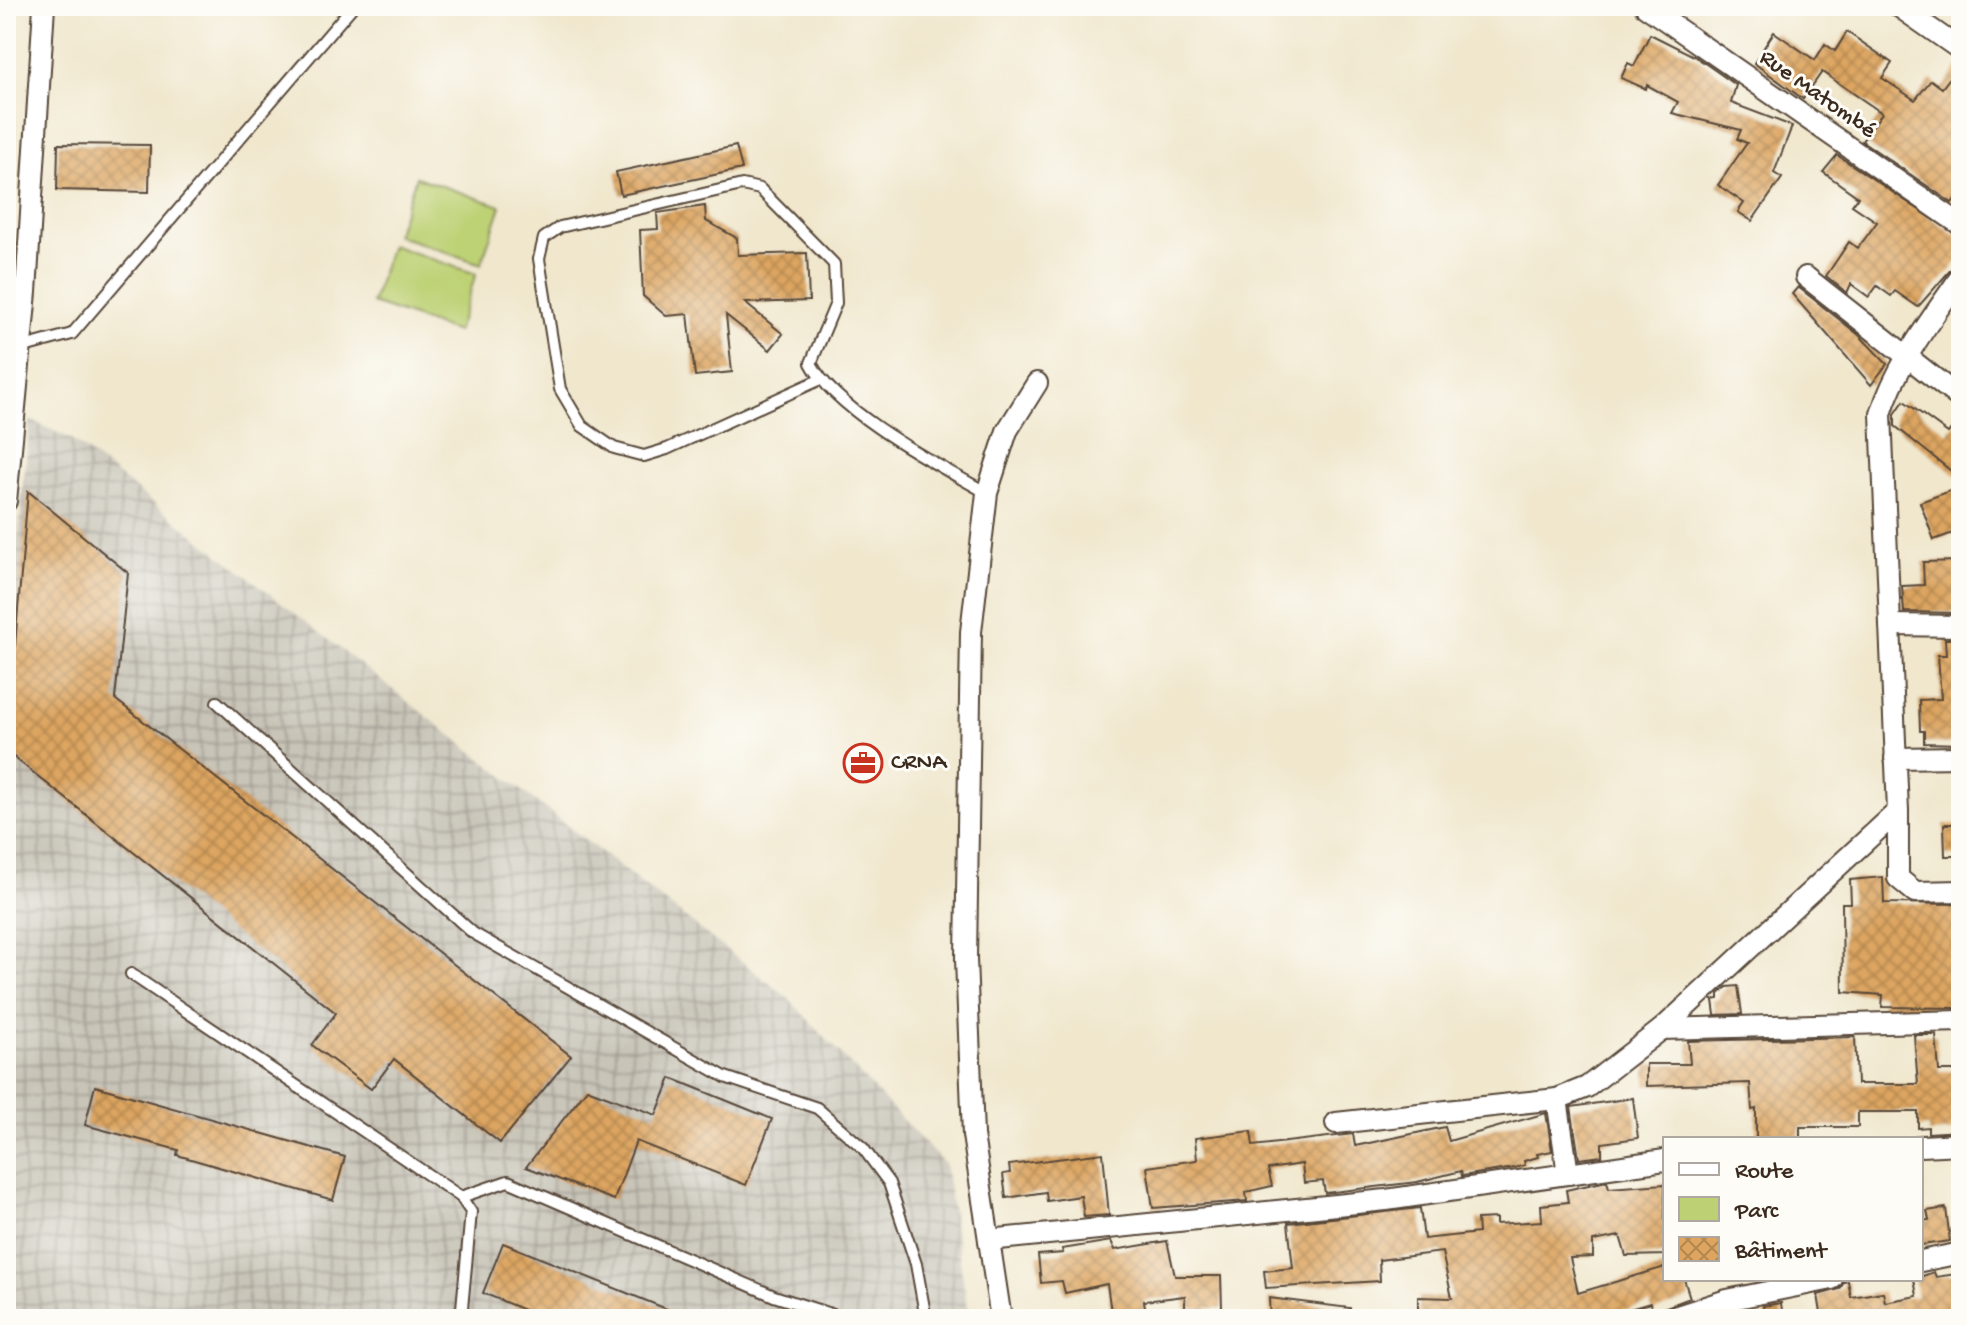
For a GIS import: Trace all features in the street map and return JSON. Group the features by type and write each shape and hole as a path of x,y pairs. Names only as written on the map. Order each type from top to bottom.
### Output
{"street":[{"path":"6,501 13,348 44,6"},
{"name":"Rue Matombé","path":"1645,6 1961,225"},
{"path":"1898,6 1961,50"},
{"path":"1961,276 1906,359 1887,393 1881,414 1898,811 1898,878 1915,892 1961,891"},
{"path":"1806,277 1906,359 1961,399"},
{"path":"1001,1319 973,1135 966,959 971,632 987,493 1007,431 1037,383"},
{"path":"1890,625 1961,626"},
{"path":"1895,758 1961,757"},
{"path":"1336,1123 1557,1099 1587,1087 1662,1029 1898,811"},
{"path":"1662,1029 1961,1021"},
{"path":"1557,1099 1568,1174"},
{"path":"1923,1146 1961,1144"},
{"path":"989,1240 1386,1200 1663,1160"},
{"path":"1923,1261 1961,1253"},
{"path":"1668,1319 1727,1300 1822,1281"}],"lane":[{"path":"13,348 72,334 353,6"},
{"path":"819,380 667,449 644,456 614,448 582,426 560,389 539,259 544,238 560,227 727,188 742,185 760,189 834,264 836,303 811,363 819,380 898,443 987,493"},
{"path":"217,702 473,933 725,1077 817,1108 863,1148 889,1183 916,1264 926,1319"},
{"path":"131,974 461,1197 471,1212 461,1319"},
{"path":"461,1197 508,1181 774,1296 846,1319"}],"shaded area":[{"path":"30,420 71,439 787,997 945,1165 969,1319 6,1319 6,652"}],"green space":[{"path":"416,177 501,206 481,264 396,235"},
{"path":"391,245 476,274 457,332 372,303"}],"building":[{"path":"1774,32 1815,60 1825,44 1835,51 1847,32 1892,63 1882,78 1915,100 1931,80 1942,88 1961,63 1961,191 1952,203 1862,141 1882,113 1822,72 1803,99 1754,63"},
{"path":"1650,34 1696,57 1736,85 1731,103 1792,126 1774,173 1782,178 1752,221 1738,212 1744,203 1718,185 1747,143 1737,139 1741,130 1672,113 1678,102 1647,85 1646,89 1621,78 1628,63 1634,66"},
{"path":"58,144 150,145 149,192 57,190"},
{"path":"736,146 742,169 621,195 616,172"},
{"path":"1837,155 1961,238 1961,258 1918,307 1895,291 1891,296 1877,286 1869,297 1851,284 1847,293 1826,276 1849,242 1858,248 1877,222 1852,205 1858,197 1823,172"},
{"path":"705,206 706,221 737,238 738,255 807,253 809,301 745,303 783,334 770,350 726,315 732,372 695,376 688,314 666,316 643,296 640,230 658,229 657,213"},
{"path":"1798,287 1859,335 1887,364 1871,385 1792,294"},
{"path":"1904,401 1948,433 1961,416 1961,479 1895,426 1895,414"},
{"path":"1961,487 1961,530 1934,540 1920,502"},
{"path":"28,491 128,573 115,699 571,1056 500,1143 394,1059 371,1089 312,1045 336,1013 6,751"},
{"path":"1961,561 1961,613 1904,612 1902,586 1924,585 1923,562"},
{"path":"1945,639 1961,639 1961,744 1924,743 1924,731 1920,731 1919,700 1941,699 1938,655 1946,655"},
{"path":"1944,824 1961,824 1961,856 1945,856"},
{"path":"1883,877 1884,903 1961,904 1958,1008 1882,1007 1883,995 1843,992 1842,903 1851,903 1850,880"},
{"path":"1738,986 1742,1014 1715,1015 1713,1000 1719,999 1719,994 1727,987"},
{"path":"1914,1035 1936,1035 1939,1071 1961,1071 1961,1131 1928,1133 1928,1127 1918,1128 1918,1112 1858,1112 1858,1127 1800,1127 1800,1137 1756,1137 1756,1109 1752,1110 1750,1083 1646,1086 1646,1064 1690,1064 1688,1041 1855,1037 1857,1084 1918,1084"},
{"path":"671,1078 772,1119 746,1185 636,1141 614,1200 526,1167 587,1089 656,1115"},
{"path":"95,1086 345,1157 333,1200 177,1155 178,1150 85,1125"},
{"path":"1633,1098 1638,1138 1602,1143 1602,1156 1579,1159 1571,1107"},
{"path":"1546,1113 1552,1151 1537,1154 1538,1157 1524,1161 1525,1165 1514,1168 1462,1176 1461,1171 1417,1182 1325,1193 1323,1181 1304,1183 1302,1164 1268,1169 1272,1186 1246,1192 1247,1201 1153,1208 1147,1167 1197,1160 1195,1138 1251,1131 1253,1146 1353,1134 1355,1146 1445,1127 1449,1141"},
{"path":"1103,1153 1109,1215 1084,1217 1081,1196 1047,1201 1046,1192 1006,1198 1003,1174 1010,1173 1009,1165"},
{"path":"1607,1181 1609,1188 1663,1184 1663,1255 1626,1256 1620,1236 1593,1241 1593,1257 1570,1258 1578,1293 1663,1268 1663,1281 1685,1281 1690,1298 1653,1312 1650,1303 1596,1319 1418,1319 1418,1297 1452,1298 1442,1252 1379,1260 1380,1281 1266,1288 1264,1271 1293,1268 1288,1223 1420,1208 1424,1239 1478,1233 1477,1219 1496,1218 1496,1224 1542,1221 1541,1205 1568,1202 1566,1190"},
{"path":"1946,1208 1950,1241 1923,1245 1923,1221 1929,1220 1927,1211"},
{"path":"1111,1241 1115,1250 1167,1241 1175,1276 1221,1276 1222,1308 1185,1309 1185,1296 1144,1301 1147,1319 1112,1319 1107,1284 1065,1293 1062,1281 1041,1283 1038,1255 1063,1253 1062,1249"},
{"path":"503,1243 689,1319 546,1319 483,1293"},
{"path":"1934,1272 1936,1277 1956,1274 1961,1289 1961,1316 1822,1319 1818,1295 1840,1289 1844,1282 1848,1281 1851,1297 1883,1292 1885,1302 1917,1296 1914,1281 1923,1281 1923,1276"},
{"path":"1269,1298 1350,1308 1349,1319 1270,1319"},
{"path":"1781,1303 1783,1318 1765,1319 1763,1306"}],"place":[{"name":"CRNA","path":"863,763"}]}
